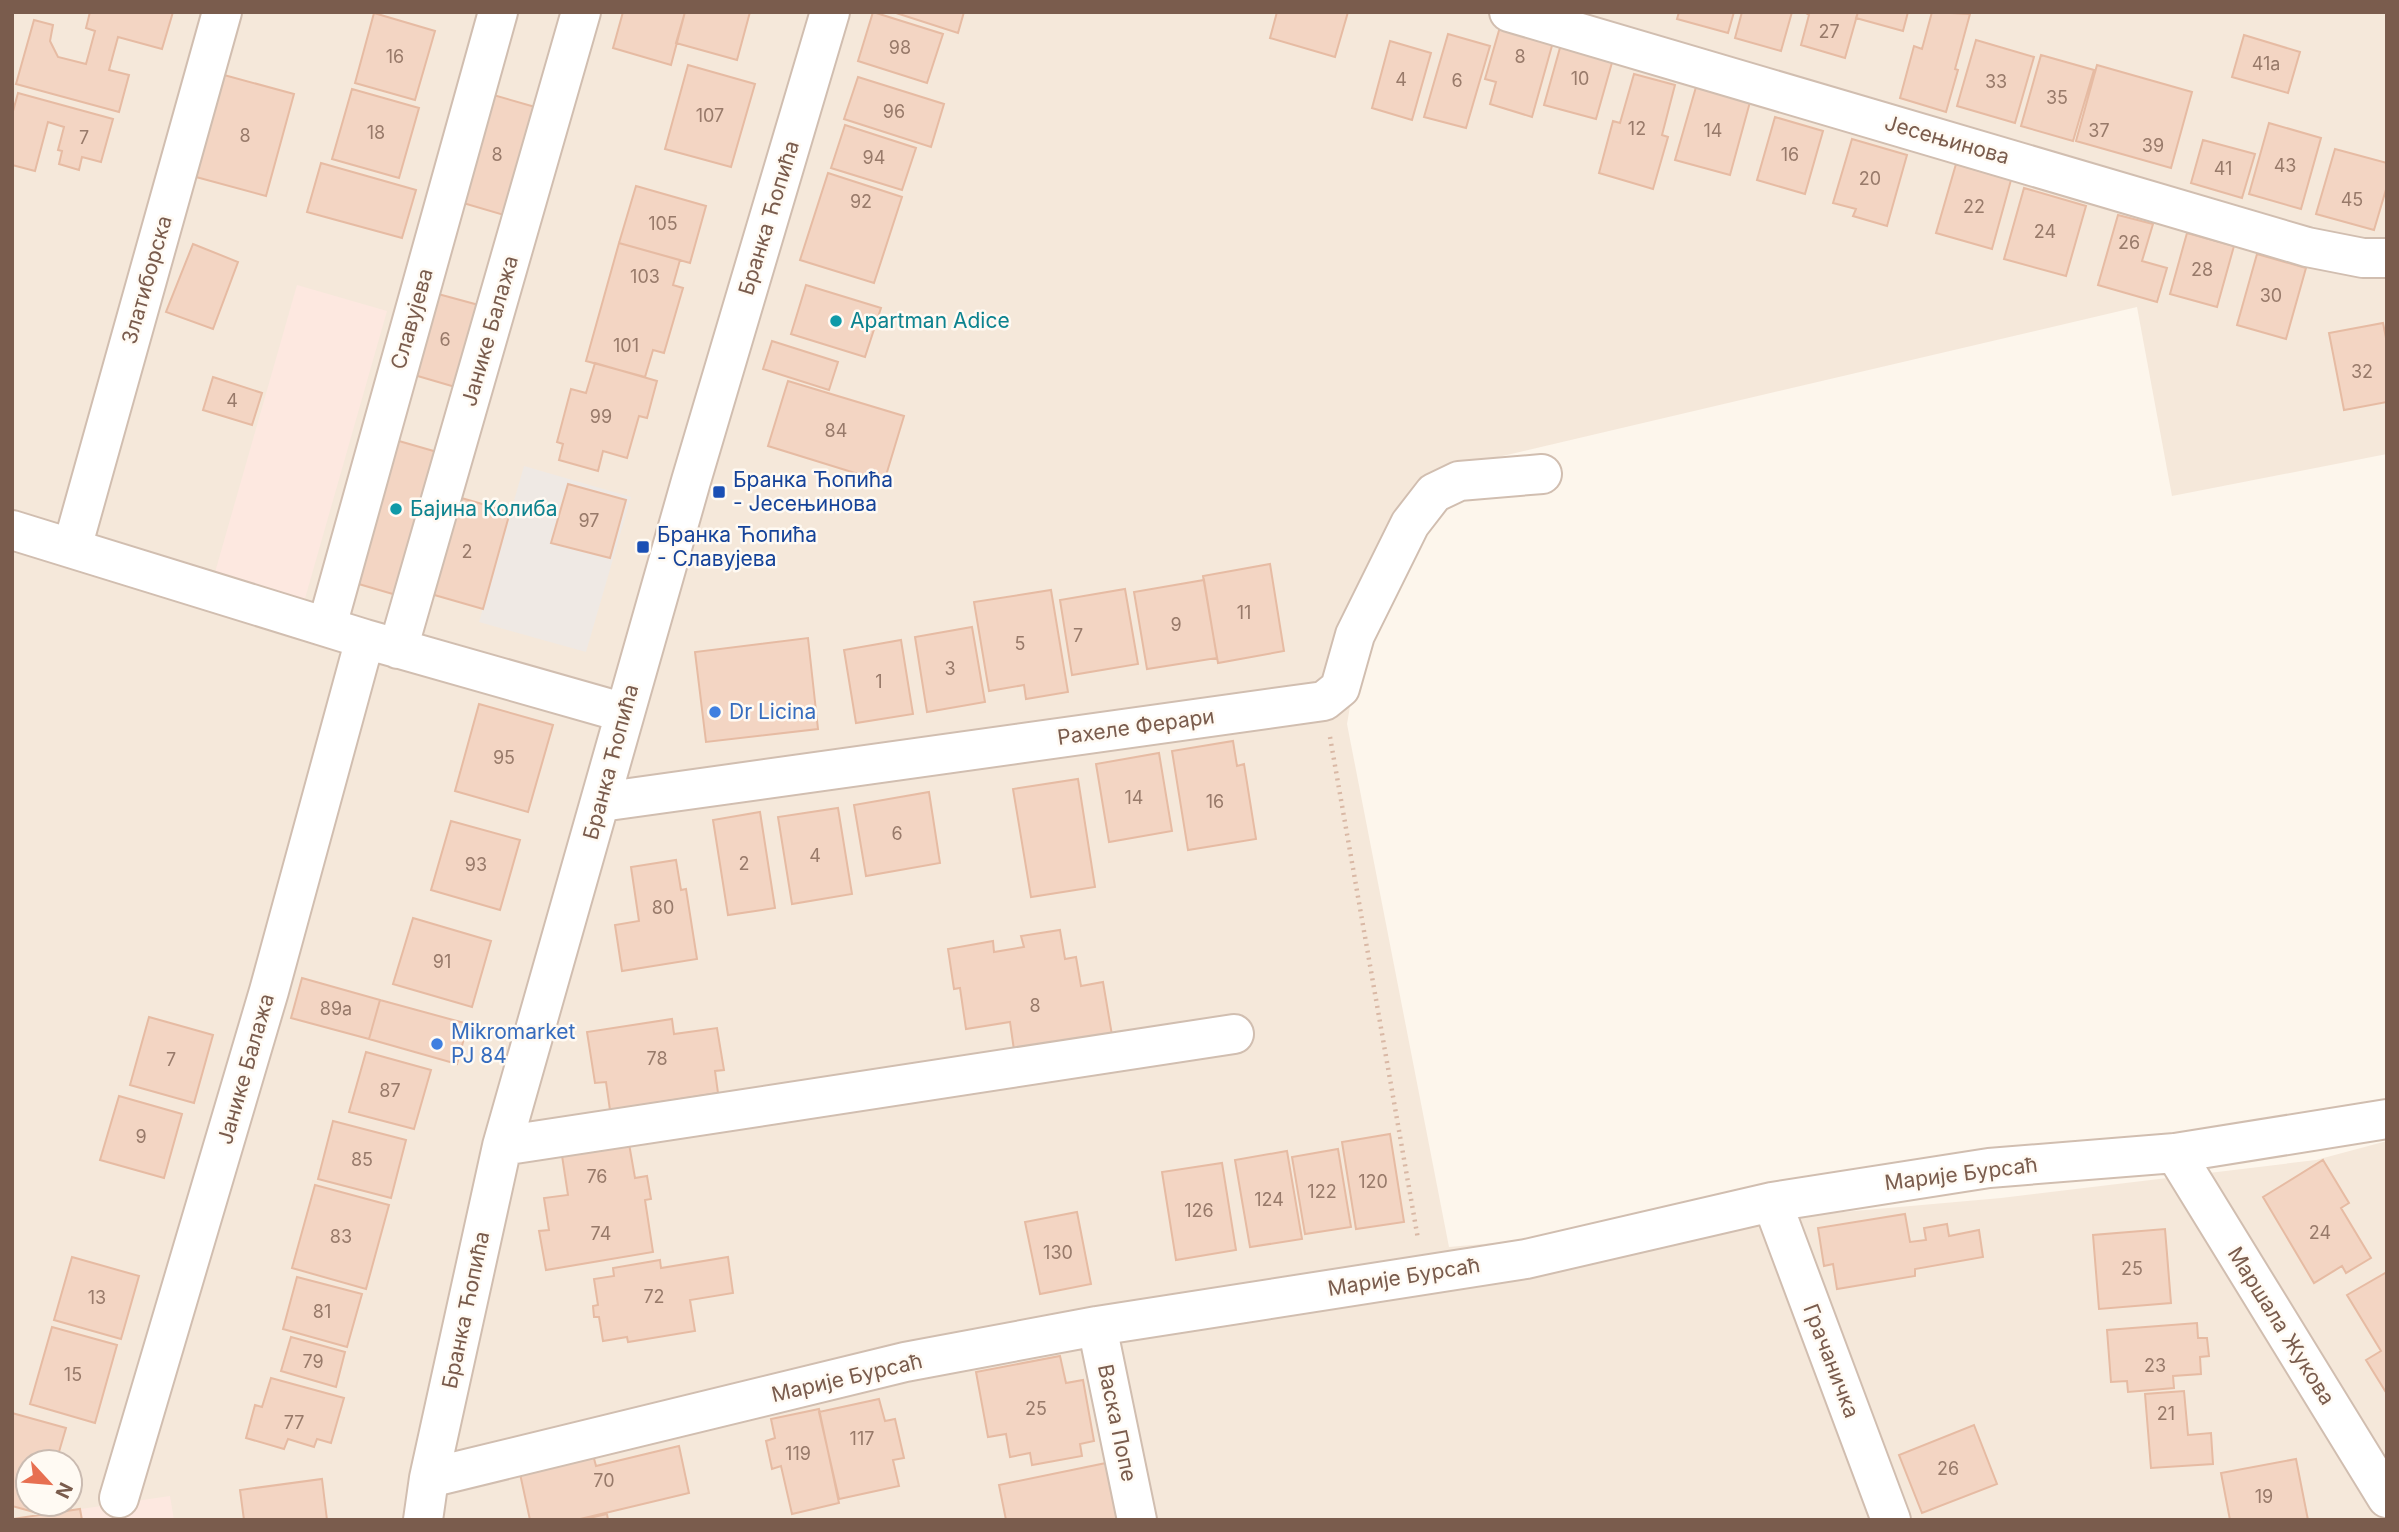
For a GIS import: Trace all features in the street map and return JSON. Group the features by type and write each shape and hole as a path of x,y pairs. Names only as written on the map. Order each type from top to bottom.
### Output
{"street":[{"name":"Златиборска","path":"72,548 222,12"},
{"name":"Славујева","path":"327,626 498,12"},
{"name":"Јанике Балажа","path":"119,1498 269,991 581,12"},
{"name":"Бранка Ћопића","path":"423,1520 429,1478 502,1146 691,481 830,12"},
{"name":"Јесењинова","path":"1508,12 2307,247 2363,258 2387,258"},
{"path":"1324,701 1340,688 1355,635 1410,524 1434,493 1459,481 1542,474"},
{"path":"12,530 381,644 625,713"},
{"name":"Рахеле Ферари","path":"601,802 1324,701"},
{"path":"502,1146 1234,1034"},
{"name":"Марије Бурсаћ","path":"429,1478 905,1362 1097,1326 1526,1259 1772,1202 1989,1168 2175,1153 2387,1119"},
{"name":"Маршала Жукова","path":"2175,1153 2387,1498"},
{"name":"Грачаничка","path":"1772,1202 1891,1520"},
{"name":"Васка Попе","path":"1097,1326 1137,1520"}],"path":[{"path":"1324,701 1424,1274"}],"shaded area":[{"path":"12,12 2387,12 2387,454 2172,496 2137,307 1460,466 1362,636 1347,724 1449,1247 2001,1198 2316,1160 2387,1141 2387,1520 12,1520"},
{"path":"297,285 387,311 304,602 214,576"},
{"path":"524,466 631,497 586,652 479,622"},
{"path":"170,1496 174,1520 12,1520 84,1518 84,1509"}],"building":[{"path":"90,12 173,12 162,49 118,37 109,70 129,75 119,112 16,84 34,20 53,25 50,41 58,57 86,64 95,31 86,28"},
{"path":"623,12 685,12 671,65 613,48"},
{"path":"685,12 750,12 737,60 676,43"},
{"path":"873,12 943,34 927,83 858,61"},
{"path":"893,12 964,12 958,33"},
{"path":"1277,12 1348,12 1335,57 1270,38"},
{"path":"1679,12 1734,12 1728,33 1677,19"},
{"path":"1742,12 1792,12 1781,51 1735,38"},
{"path":"1804,12 1858,12 1845,58 1801,45 1809,15"},
{"path":"1858,12 1908,12 1903,31 1856,18"},
{"path":"1932,12 1970,14 1946,112 1900,98 1914,46 1922,49"},
{"path":"374,13 435,31 415,100 355,83"},
{"path":"1502,20 1555,35 1532,117 1490,104 1496,82 1485,79"},
{"path":"1448,34 1490,46 1466,128 1424,117"},
{"path":"2244,35 2300,52 2288,93 2232,77"},
{"path":"1563,37 1615,52 1596,119 1544,105"},
{"path":"1976,40 2034,57 2015,123 1957,106"},
{"path":"1390,41 1431,53 1412,120 1372,108"},
{"path":"2041,55 2094,70 2073,141 2021,126"},
{"path":"688,65 755,84 731,167 665,149"},
{"path":"2097,65 2192,92 2171,168 2076,141"},
{"path":"1634,74 1675,85 1662,135 1668,137 1653,189 1599,173 1613,121 1620,123"},
{"path":"224,75 294,94 266,196 196,177"},
{"path":"858,77 944,104 931,147 844,119"},
{"path":"1696,87 1750,102 1730,175 1675,160"},
{"path":"352,89 419,108 399,178 332,159"},
{"path":"483,92 542,109 511,217 453,200"},
{"path":"18,93 113,119 101,162 82,157 79,170 59,164 62,151 58,150 64,127 48,122 35,171 12,165 12,115"},
{"path":"1775,117 1823,131 1805,194 1757,180"},
{"path":"2269,123 2321,138 2301,209 2249,194"},
{"path":"845,125 916,148 902,190 831,168"},
{"path":"1852,139 1907,155 1887,226 1853,216 1856,209 1833,203"},
{"path":"2203,140 2255,154 2242,198 2191,183"},
{"path":"2335,149 2387,163 2387,186 2374,230 2316,214"},
{"path":"321,163 416,190 402,238 307,212"},
{"path":"1956,164 2011,180 1992,249 1936,233"},
{"path":"828,173 902,197 874,283 800,260"},
{"path":"636,186 706,206 690,263 619,243"},
{"path":"2024,188 2086,206 2066,276 2004,259"},
{"path":"2118,215 2153,224 2142,261 2167,268 2157,302 2098,285"},
{"path":"2187,233 2234,246 2217,307 2170,294"},
{"path":"619,243 680,260 673,285 683,288 664,353 653,350 645,377 586,361"},
{"path":"193,244 238,262 213,329 166,312"},
{"path":"2257,254 2306,268 2286,339 2237,325"},
{"name":"Apartman Adice","path":"806,285 881,308 865,357 791,334"},
{"path":"427,291 486,307 462,389 404,372"},
{"path":"2383,323 2387,343 2387,402 2344,410 2329,333"},
{"path":"772,341 838,362 829,390 763,369"},
{"path":"595,363 657,381 647,418 639,416 627,458 603,451 598,471 559,460 563,444 557,442 571,389 586,393"},
{"path":"213,377 262,393 252,425 203,410"},
{"path":"788,381 904,416 884,482 768,446"},
{"name":"Бајина Колиба","path":"385,437 444,454 403,597 345,580"},
{"path":"568,484 626,500 610,558 551,543"},
{"path":"451,495 510,512 483,609 424,592"},
{"path":"1270,564 1284,651 1218,663 1203,576"},
{"path":"1204,580 1217,658 1147,669 1134,592"},
{"path":"1125,589 1138,664 1072,675 1060,600"},
{"path":"1051,590 1068,692 1026,699 1024,685 989,691 974,602"},
{"path":"972,627 985,702 927,712 915,637"},
{"path":"808,638 818,729 706,742 695,652"},
{"path":"901,640 913,714 856,723 844,650"},
{"path":"479,704 553,725 528,812 455,791"},
{"path":"1233,741 1237,766 1244,764 1256,839 1188,850 1172,751"},
{"path":"1159,753 1172,831 1109,842 1096,764"},
{"path":"1078,779 1095,887 1031,897 1013,789"},
{"path":"929,792 940,863 866,876 854,805"},
{"path":"838,808 852,894 792,904 778,817"},
{"path":"760,812 775,908 728,915 713,820"},
{"path":"451,821 520,840 500,910 431,890"},
{"path":"676,860 681,890 686,889 697,959 622,971 615,925 639,921 631,867"},
{"path":"413,918 491,941 472,1007 393,984"},
{"path":"1060,930 1065,959 1076,957 1081,986 1103,982 1113,1041 1015,1057 1010,1022 966,1029 960,988 954,989 948,949 993,941 994,952 1024,947 1021,936"},
{"path":"302,978 380,1000 369,1039 291,1018"},
{"path":"380,1000 468,1024 457,1064 369,1039"},
{"path":"149,1017 213,1035 194,1103 130,1085"},
{"path":"672,1019 674,1034 717,1028 724,1070 715,1071 718,1093 610,1110 606,1082 595,1083 587,1032"},
{"path":"366,1052 431,1070 414,1129 349,1112"},
{"path":"119,1096 182,1114 164,1178 100,1160"},
{"path":"333,1121 406,1140 391,1198 318,1179"},
{"path":"1390,1134 1404,1222 1356,1229 1342,1142"},
{"path":"628,1138 635,1178 647,1176 651,1199 645,1200 653,1252 546,1270 539,1231 549,1230 544,1198 568,1195 561,1149"},
{"path":"1338,1149 1351,1227 1305,1234 1292,1157"},
{"path":"1287,1151 1302,1239 1250,1247 1235,1160"},
{"path":"2323,1160 2349,1203 2341,1208 2371,1258 2346,1273 2342,1266 2314,1283 2263,1197"},
{"path":"1222,1163 1236,1250 1176,1260 1162,1172"},
{"path":"315,1185 389,1205 366,1289 292,1268"},
{"path":"1077,1212 1091,1284 1040,1294 1025,1222"},
{"path":"1905,1214 1910,1242 1926,1240 1924,1228 1947,1224 1949,1236 1979,1230 1983,1257 1915,1269 1915,1276 1837,1289 1833,1264 1824,1266 1818,1228"},
{"path":"2165,1229 2171,1303 2099,1309 2093,1235"},
{"path":"72,1257 139,1276 121,1339 54,1320"},
{"path":"728,1257 733,1293 690,1300 695,1331 628,1342 627,1337 603,1341 599,1317 594,1317 593,1306 598,1305 594,1279 614,1276 613,1268 660,1260 661,1268"},
{"path":"2387,1272 2387,1394 2366,1360 2381,1351 2347,1295"},
{"path":"297,1277 362,1294 347,1347 283,1329"},
{"path":"2197,1323 2198,1338 2207,1338 2209,1356 2200,1357 2201,1374 2173,1376 2174,1388 2128,1392 2127,1381 2111,1382 2107,1330"},
{"path":"52,1327 117,1345 95,1423 30,1404"},
{"path":"291,1337 345,1352 336,1387 281,1371"},
{"path":"1060,1356 1066,1383 1083,1380 1094,1441 1080,1444 1082,1456 1032,1465 1030,1453 1010,1457 1006,1434 988,1437 976,1372"},
{"path":"271,1378 344,1398 331,1443 317,1439 314,1447 288,1439 284,1449 246,1438 255,1405 262,1407"},
{"path":"2184,1391 2188,1435 2211,1433 2213,1464 2151,1468 2145,1394"},
{"path":"879,1399 885,1421 895,1419 904,1458 893,1460 899,1486 839,1499 819,1412"},
{"path":"819,1409 839,1503 792,1514 781,1466 772,1469 766,1441 775,1438 771,1419"},
{"path":"12,1413 66,1428 60,1448 14,1448 12,1506"},
{"path":"1974,1425 1997,1484 1922,1513 1899,1455"},
{"path":"679,1446 689,1493 576,1520 530,1520 519,1469 592,1451 596,1466"},
{"path":"2296,1459 2308,1520 2230,1520 2221,1473"},
{"path":"1106,1463 1118,1520 1006,1520 999,1485"},
{"path":"322,1479 327,1520 244,1520 240,1490"},
{"path":"607,1514 608,1520 580,1520"},
{"path":"82,1518 82,1520 12,1520"}],"place":[{"name":"Apartman Adice","path":"836,321"},
{"name":"Бранка Ћопића - Јесењинова","path":"719,492"},
{"name":"Бајина Колиба","path":"396,509"},
{"name":"Бранка Ћопића - Славујева","path":"643,547"},
{"name":"Dr Licina","path":"715,712"},
{"name":"Mikromarket PJ 84","path":"437,1044"}]}
